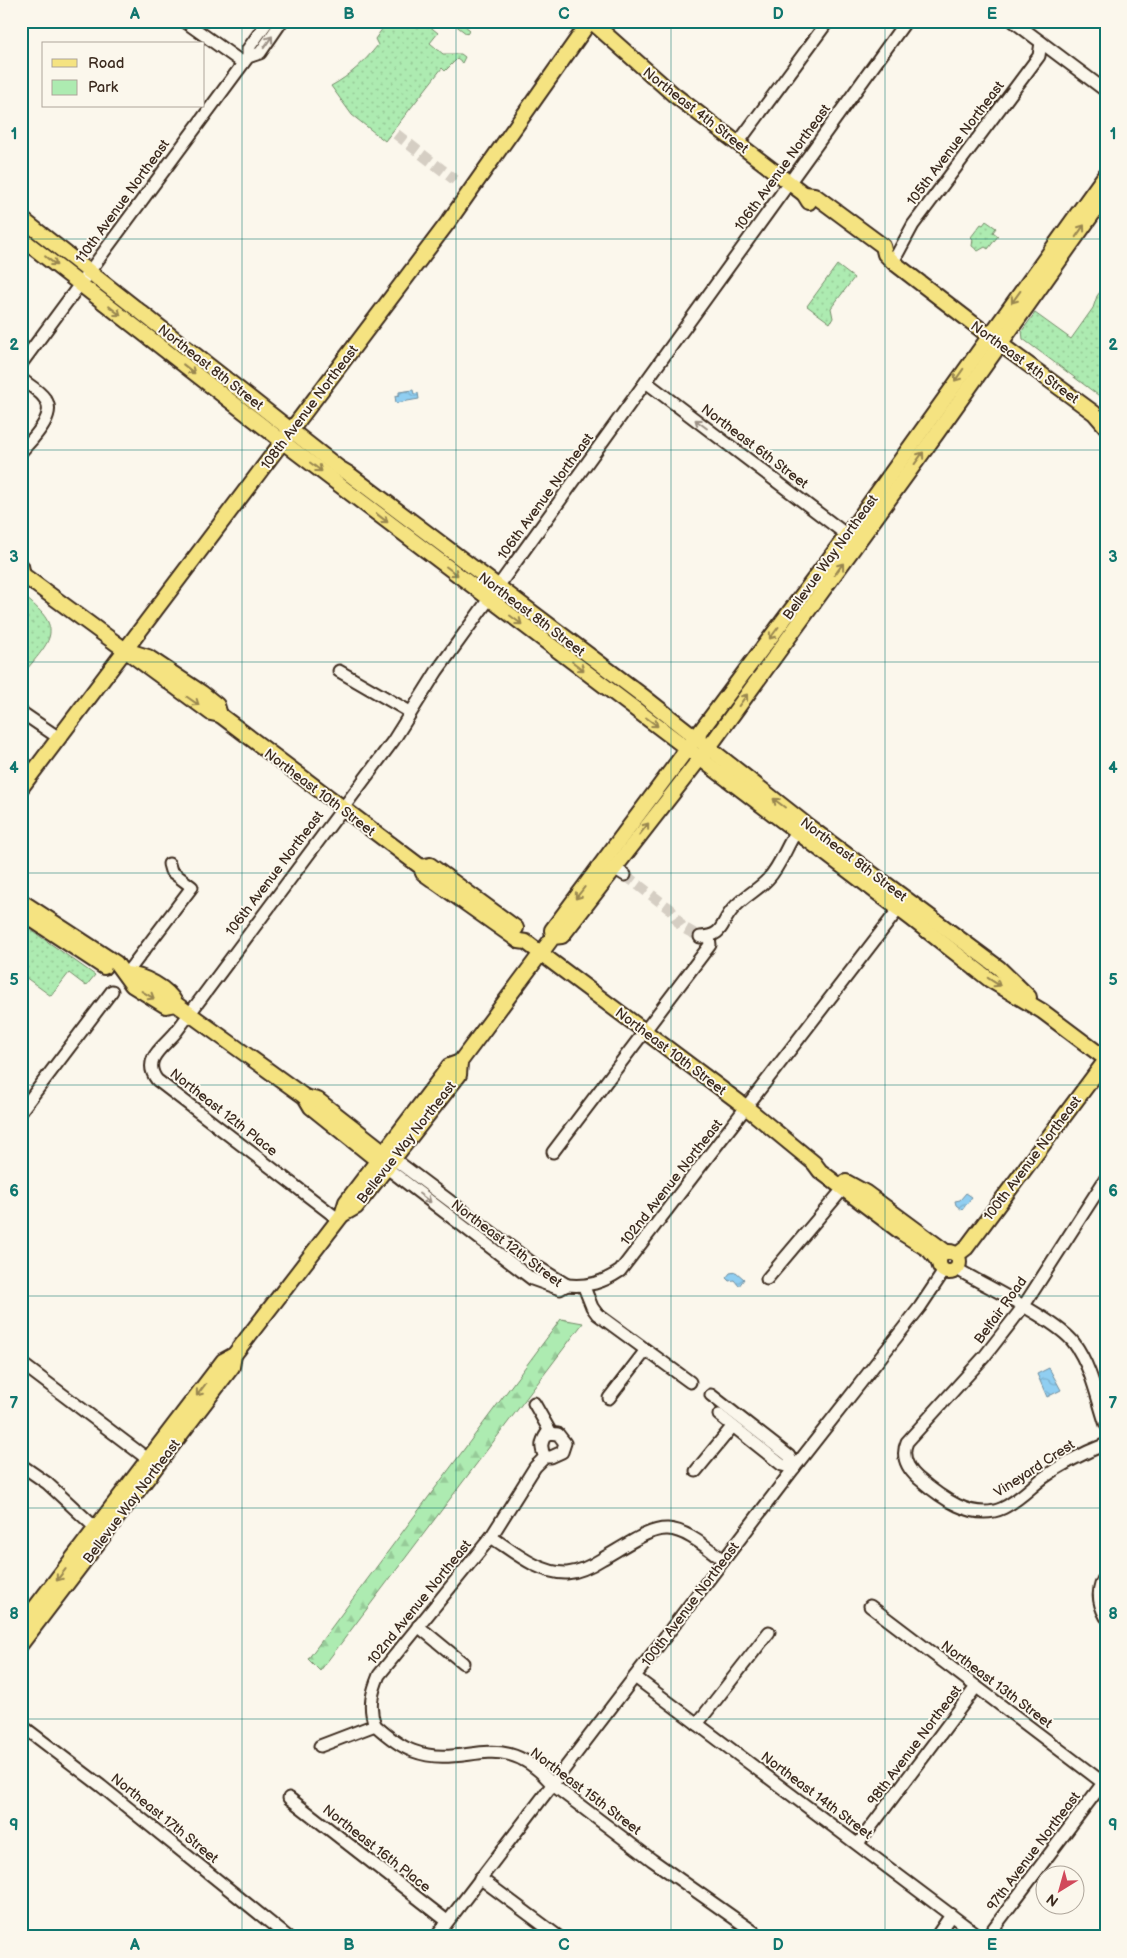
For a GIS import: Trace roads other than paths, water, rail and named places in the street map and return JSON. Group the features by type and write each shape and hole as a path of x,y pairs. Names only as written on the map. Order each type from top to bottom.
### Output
{"main road":[{"name":"Northeast 4th Street","path":"590,21 646,71 738,144 804,194 814,194 828,204 883,246 889,258 988,335 1100,414 1106,428"},
{"name":"108th Avenue Northeast","path":"21,788 449,221 590,21"},
{"name":"Bellevue Way Northeast","path":"553,938 552,930 847,535 988,335 1106,174"},
{"name":"Bellevue Way Northeast","path":"100,1532 149,1460 222,1361 234,1355 340,1217 346,1202 386,1160 449,1066 460,1062 553,938 562,936 620,872 703,753 789,638 1001,345 1106,195"},
{"name":"Northeast 8th Street","path":"21,218 339,468 643,696 691,744"},
{"name":"Northeast 8th Street","path":"21,238 489,600 691,744 902,904 928,930 990,980 1042,1011 1106,1059"},
{"name":"Northeast 10th Street","path":"22,572 211,713 220,715 420,867 422,873 519,941 526,942 541,953 747,1108 814,1163 820,1171 846,1186 929,1250 949,1262"},
{"path":"789,638 791,626 807,599 803,594"},
{"name":"Northeast 8th Street","path":"703,753 796,832 1000,968 1042,1011"},
{"name":"Northeast 10th Street","path":"420,867 430,865 516,928"},
{"name":"Northeast 12th Street","path":"21,901 116,963 132,985 166,1006 176,1004 189,1012 305,1098 311,1107 386,1160"},
{"name":"Northeast 12th Street","path":"21,912 111,971 122,972"},
{"path":"928,930 936,932 976,961 986,958"},
{"name":"100th Avenue Northeast","path":"949,1262 966,1248 1106,1059"},
{"name":"Bellevue Way Northeast","path":"21,1626 100,1532 232,1367 234,1355"},
{"name":"Bellevue Way Northeast","path":"21,1644 31,1614"}],"street":[{"path":"184,21 245,61"},
{"name":"110th Avenue Northeast","path":"21,364 245,61 248,49 268,21"},
{"name":"110th Avenue Northeast","path":"245,61 260,53 282,21"},
{"path":"738,144 828,21"},
{"name":"106th Avenue Northeast","path":"189,1012 393,741 410,712 498,587 906,21"},
{"path":"1013,21 1106,91"},
{"name":"105th Avenue Northeast","path":"889,258 1038,56 1041,42"},
{"path":"21,379 46,399 49,409 44,423 21,452"},
{"name":"Northeast 6th Street","path":"646,382 847,535"},
{"path":"339,671 365,684 410,712"},
{"path":"21,712 59,738"},
{"path":"553,1152 710,945 705,937 721,929 734,907 752,895 769,878 796,832"},
{"path":"122,972 192,887 171,872 169,864"},
{"name":"102nd Avenue Northeast","path":"567,1285 584,1287 606,1280 620,1271 902,904"},
{"name":"Northeast 10th Street","path":"516,928 525,934 526,942"},
{"path":"21,1111 112,992"},
{"name":"Northeast 12th Place","path":"189,1012 171,1038 154,1056 151,1062 153,1074 340,1217"},
{"name":"Northeast 12th Street","path":"386,1160 567,1285 560,1289 532,1280 466,1229 386,1160"},
{"name":"Belfair Road","path":"978,1512 954,1504 935,1493 907,1465 904,1449 912,1436 984,1357 1023,1307 1106,1178"},
{"path":"767,1279 846,1186"},
{"path":"466,1229 478,1232 504,1248 513,1248"},
{"path":"949,1262 1064,1332 1082,1357 1106,1425"},
{"name":"100th Avenue Northeast","path":"436,1937 723,1560 920,1307 949,1262"},
{"name":"Northeast 12th Street","path":"584,1287 592,1307 598,1314 690,1382"},
{"path":"609,1398 646,1350"},
{"path":"21,1363 149,1460"},
{"path":"711,1395 789,1456 794,1468"},
{"name":"102nd Avenue Northeast","path":"375,1725 371,1715 371,1701 379,1675 491,1537 536,1467 545,1457 556,1455 565,1447 565,1443 558,1434 552,1433 534,1403"},
{"path":"719,1415 782,1465 794,1468"},
{"path":"696,1471 732,1427"},
{"path":"545,1457 541,1446 542,1440 547,1433 552,1433"},
{"name":"Vineyard Crest","path":"978,1512 995,1511 1004,1507 1075,1457 1106,1444"},
{"path":"21,1465 47,1483 100,1532"},
{"path":"491,1537 537,1565 566,1573 589,1567 646,1533 662,1528 672,1528 690,1535 723,1560"},
{"path":"1106,1575 1099,1589 1098,1600 1106,1617"},
{"name":"Northeast 13th Street","path":"870,1606 1104,1784"},
{"path":"418,1626 463,1663"},
{"path":"697,1724 769,1632"},
{"name":"Northeast 14th Street","path":"635,1677 980,1937"},
{"name":"98th Avenue Northeast","path":"858,1844 976,1687"},
{"path":"320,1746 375,1725"},
{"name":"Northeast 15th Street","path":"375,1725 386,1736 414,1752 444,1755 495,1751 507,1753 533,1766 553,1785 652,1860 761,1937"},
{"name":"Northeast 17th Street","path":"21,1726 101,1786 288,1937"},
{"name":"97th Avenue Northeast","path":"987,1937 1104,1784"},
{"name":"Northeast 16th Place","path":"289,1798 447,1921"},
{"path":"480,1878 559,1937"},
{"path":"936,1937 951,1915"}],"water":[{"path":"413,390 414,394 418,393 419,399 396,403 395,396 399,395 399,392"},
{"path":"966,1193 972,1197 962,1210 956,1205 955,1201 960,1200"},
{"path":"736,1272 744,1279 739,1286 734,1280 729,1281 726,1278 730,1273"},
{"path":"1049,1368 1061,1390 1047,1397 1037,1374"}],"tunnel":[{"path":"396,134 455,180"},
{"path":"625,875 670,909 682,927 700,937"}]}
